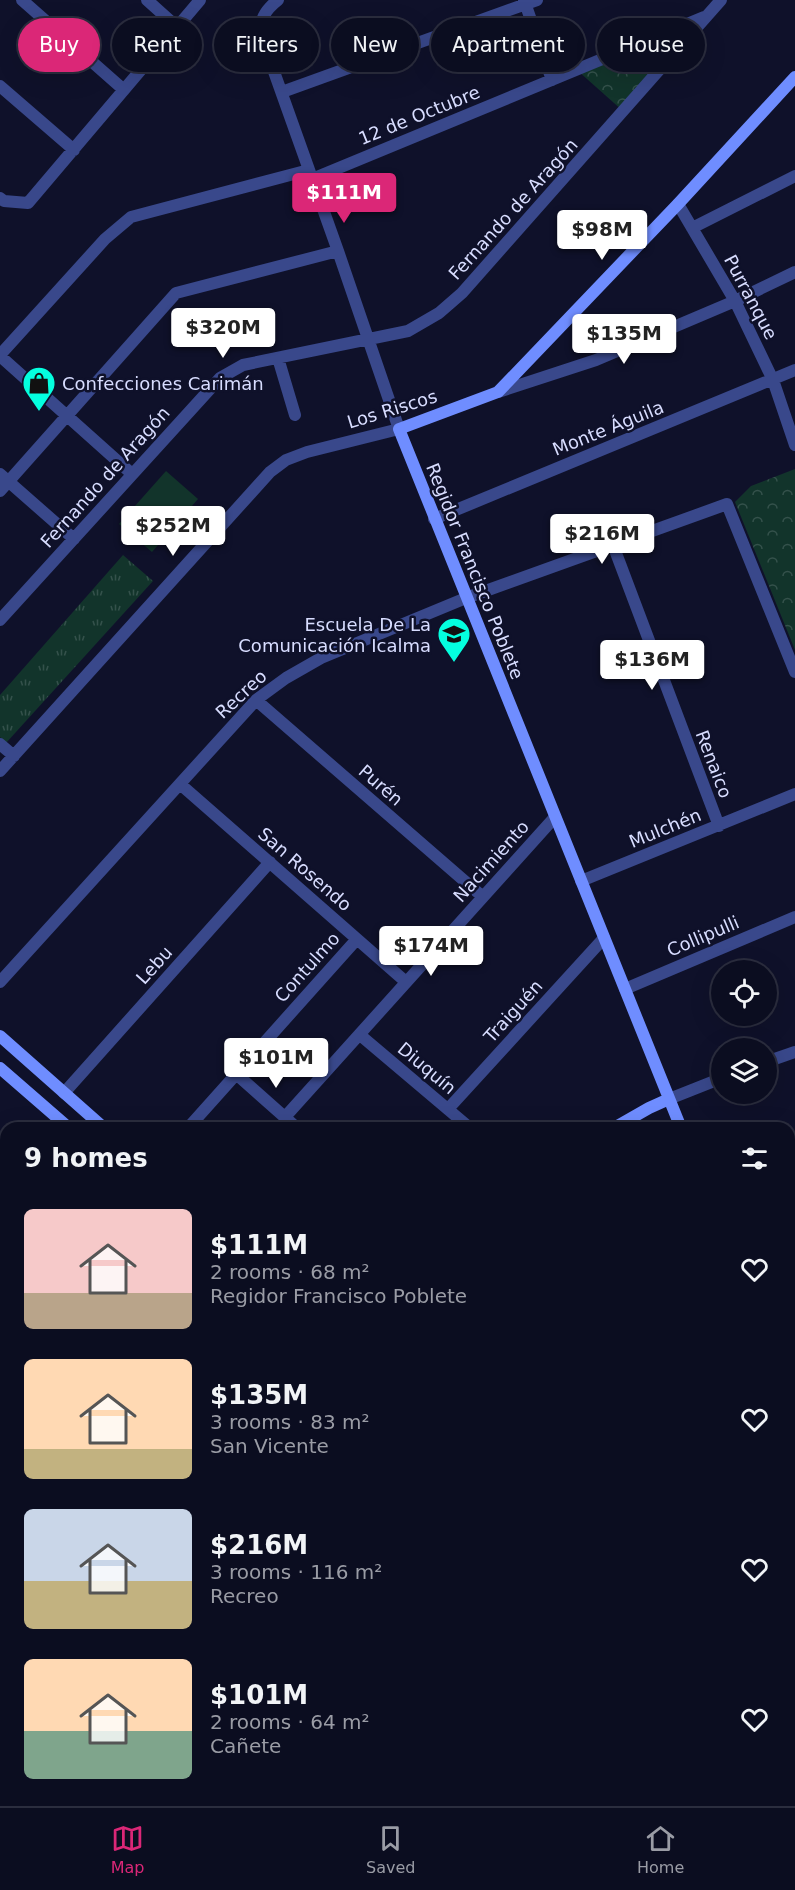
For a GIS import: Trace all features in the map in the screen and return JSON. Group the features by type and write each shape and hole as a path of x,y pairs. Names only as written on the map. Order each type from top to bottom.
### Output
{"street":[{"path":"22,0 124,90"},
{"path":"147,0 167,18"},
{"path":"185,18 200,0"},
{"name":"Regidor Francisco Poblete","path":"278,0 267,10 262,19 260,27 262,38 399,429 679,1122"},
{"name":"Fernando de Aragón","path":"0,620 220,378 243,365 408,330 439,313 456,298 647,86 721,0"},
{"path":"282,92 529,1 552,80"},
{"name":"12 de Octubre","path":"0,356 105,239 131,217 310,175 552,80 707,15"},
{"path":"2,199 28,203 139,72"},
{"name":"Los Riscos","path":"0,771 270,472 286,460 307,452 399,429 498,392 678,204 795,77"},
{"path":"0,86 74,150"},
{"path":"692,228 795,176"},
{"name":"Purranque","path":"678,204 735,301 773,380 795,445"},
{"path":"74,538 3,483 68,415 176,293 338,251"},
{"path":"498,392 596,360 735,301 795,272"},
{"path":"0,356 132,474"},
{"path":"278,358 295,415"},
{"name":"Monte Águila","path":"434,519 795,370"},
{"name":"Recreo","path":"0,982 256,700 286,678 321,658 466,598 727,504 795,672"},
{"name":"Renaico","path":"613,545 719,826"},
{"name":"Purén","path":"256,700 483,897"},
{"path":"0,744 14,756"},
{"name":"San Rosendo","path":"180,784 406,982"},
{"name":"Mulchén","path":"581,880 795,794"},
{"name":"Nacimiento","path":"285,1117 555,817"},
{"name":"Lebu","path":"64,1093 270,862"},
{"name":"Collipulli","path":"625,989 795,917"},
{"name":"Traiguén","path":"448,1109 604,938"},
{"name":"Contulmo","path":"193,1122 357,939"},
{"name":"Diuquín","path":"360,1035 463,1122"},
{"path":"0,1036 97,1122"},
{"path":"777,1058 795,1052"},
{"path":"0,1068 62,1122"},
{"path":"235,1073 290,1122"},
{"path":"624,1122 649,1108 711,1082"}],"green space":[{"path":"597,63 597,72 657,72 623,111 579,72 585,72 585,68"},
{"path":"795,469 795,650 735,502 751,486"},
{"path":"166,471 198,499 152,552 119,524"},
{"path":"123,555 153,581 6,743 0,737 0,695"}],"place":[{"name":"Confecciones Carimán","path":"39,412"},
{"name":"Escuela De La Comunicación Icalma","path":"454,663"}]}
